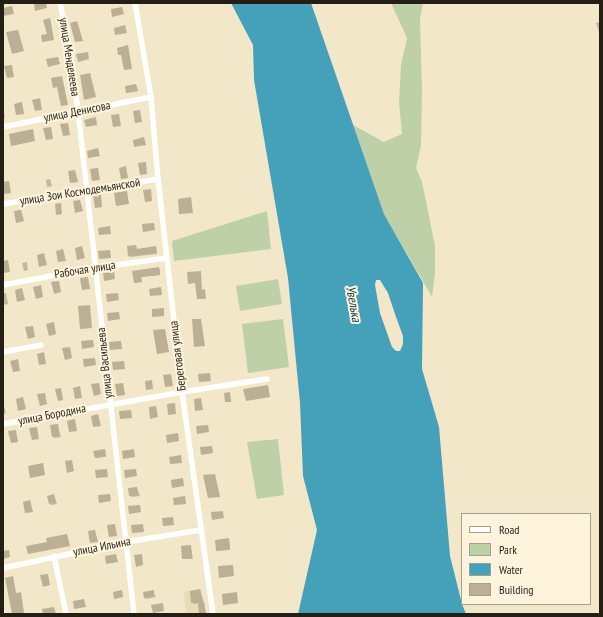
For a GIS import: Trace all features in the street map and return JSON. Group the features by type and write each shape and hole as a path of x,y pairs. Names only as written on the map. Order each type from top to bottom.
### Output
{"street":[{"name":"улица Менделеева","path":"60,3 70,50 78,111"},
{"path":"135,3 151,98"},
{"name":"улица Денисова","path":"3,126 151,98"},
{"name":"Береговая улица","path":"151,98 158,179 182,392 213,614"},
{"name":"улица Васильева","path":"78,111 94,268 134,614"},
{"name":"улица Зои Космодемьянской","path":"3,204 158,179"},
{"name":"Рабочая улица","path":"3,285 94,268 167,258"},
{"path":"3,352 41,345"},
{"name":"улица Бородина","path":"3,424 110,404 267,379"},
{"name":"улица Ильина","path":"3,568 126,542 201,530"},
{"path":"54,556 66,614"}],"shaded area":[{"path":"201,589 205,614 186,614 184,592"}],"green space":[{"path":"391,3 409,3 411,5 411,3 423,3 420,19 422,89 421,145 416,168 422,182 435,246 435,273 432,297 384,214 353,125 384,142 402,134 399,101 401,65 407,38"},
{"path":"267,211 271,249 174,261 172,241"},
{"path":"278,279 282,304 240,311 236,286"},
{"path":"283,319 289,367 248,373 242,324"},
{"path":"278,439 284,495 257,499 247,442"}],"water":[{"name":"Увелька","path":"231,3 311,3 384,214 423,283 422,369 439,427 450,556 461,605 462,605 466,614 298,614 317,530 303,476 300,403 288,278 254,80 253,45","holes":["376,280 380,280 388,293 403,336 403,344 400,351 396,351 392,347 380,313 375,285"]}],"building":[{"path":"34,3 46,3 47,8 35,11"},
{"path":"12,6 14,14 3,16 3,8"},
{"path":"122,7 124,14 112,17 111,9"},
{"path":"50,18 54,40 42,42 41,35 47,34 43,20"},
{"path":"77,21 83,41 75,42 70,23"},
{"path":"125,25 127,33 115,35 114,28"},
{"path":"18,30 24,51 12,54 6,32"},
{"path":"128,45 132,69 124,70 121,55 118,55 117,48"},
{"path":"88,52 89,59 78,62 76,54"},
{"path":"58,57 60,64 48,67 46,59"},
{"path":"12,65 14,77 7,78 4,66"},
{"path":"90,73 96,97 84,100 80,75"},
{"path":"62,76 68,105 61,106 57,87 53,88 51,78"},
{"path":"136,84 138,91 126,93 125,86"},
{"path":"40,98 42,110 35,111 32,100"},
{"path":"22,102 24,114 16,115 14,104"},
{"path":"140,110 142,122 135,123 133,111"},
{"path":"119,114 121,126 113,127 111,115"},
{"path":"96,117 97,125 86,127 84,120"},
{"path":"68,123 70,135 63,136 60,124"},
{"path":"51,127 53,139 46,140 43,128"},
{"path":"33,129 35,141 11,146 9,134"},
{"path":"144,137 146,145 134,147 133,140"},
{"path":"98,148 100,156 88,158 87,151"},
{"path":"146,162 147,174 140,175 138,163"},
{"path":"126,166 128,178 121,179 119,168"},
{"path":"98,168 100,180 92,181 90,169"},
{"path":"75,170 78,182 70,183 68,171"},
{"path":"9,181 11,193 4,194 3,182"},
{"path":"151,189 152,201 145,202 143,190"},
{"path":"127,191 129,204 116,206 114,193"},
{"path":"101,195 102,207 95,208 93,196"},
{"path":"191,197 193,213 179,214 178,199"},
{"path":"80,200 83,211 75,213 73,201"},
{"path":"61,203 62,214 56,215 55,204"},
{"path":"21,210 24,221 16,223 14,211"},
{"path":"154,223 155,230 143,232 142,224"},
{"path":"110,226 111,234 99,235 98,228"},
{"path":"136,245 137,249 156,246 157,253 128,256 127,246"},
{"path":"82,246 85,258 77,260 75,248"},
{"path":"63,249 66,261 58,262 56,251"},
{"path":"110,250 111,258 99,259 98,251"},
{"path":"44,253 47,265 39,267 37,255"},
{"path":"8,260 10,272 3,273 3,261"},
{"path":"159,267 160,275 141,277 142,282 134,283 132,271"},
{"path":"201,271 202,290 205,289 206,299 197,299 195,283 188,284 187,272"},
{"path":"114,272 115,279 104,281 103,273"},
{"path":"88,277 90,289 82,290 80,278"},
{"path":"59,281 61,292 54,294 51,282"},
{"path":"41,285 43,297 36,299 33,287"},
{"path":"161,287 162,295 150,296 149,289"},
{"path":"22,288 25,300 17,302 15,290"},
{"path":"118,293 119,300 107,302 106,294"},
{"path":"90,305 92,328 80,329 78,306"},
{"path":"164,308 164,316 152,317 152,309"},
{"path":"119,312 120,319 108,321 107,313"},
{"path":"192,319 201,319 205,346 194,347"},
{"path":"54,322 56,334 49,336 46,324"},
{"path":"33,326 35,337 28,339 25,327"},
{"path":"165,329 169,352 157,354 153,330"},
{"path":"93,340 94,347 82,349 81,341"},
{"path":"121,341 122,349 110,350 109,342"},
{"path":"70,347 72,358 65,360 62,348"},
{"path":"44,352 46,364 39,365 37,354"},
{"path":"95,358 96,365 84,367 83,359"},
{"path":"18,359 20,371 13,372 10,361"},
{"path":"124,361 125,369 113,370 112,362"},
{"path":"210,373 211,381 199,382 198,374"},
{"path":"171,374 173,386 165,387 163,375"},
{"path":"152,380 153,389 146,390 145,381"},
{"path":"99,383 101,394 94,396 91,384"},
{"path":"123,383 125,395 117,396 115,384"},
{"path":"268,385 270,397 246,401 243,389"},
{"path":"80,386 82,398 75,399 73,388"},
{"path":"61,388 63,400 58,401 55,389"},
{"path":"230,392 231,402 225,402 224,393"},
{"path":"45,393 47,404 40,406 37,394"},
{"path":"23,397 26,409 18,411 16,399"},
{"path":"201,398 203,410 195,411 194,399"},
{"path":"175,403 176,414 168,415 167,404"},
{"path":"156,406 158,417 150,419 149,407"},
{"path":"131,410 132,418 120,419 119,411"},
{"path":"98,414 101,426 93,427 91,416"},
{"path":"75,419 77,431 69,432 67,421"},
{"path":"58,424 60,436 52,437 50,425"},
{"path":"208,425 209,432 197,434 196,426"},
{"path":"37,427 39,439 32,440 29,428"},
{"path":"16,430 18,442 11,443 8,431"},
{"path":"178,433 179,441 167,443 166,435"},
{"path":"212,446 213,453 201,455 200,447"},
{"path":"105,449 106,456 95,458 93,451"},
{"path":"134,449 135,457 123,459 122,451"},
{"path":"181,455 182,463 170,464 169,457"},
{"path":"72,460 74,471 67,473 65,461"},
{"path":"43,463 45,475 30,478 28,466"},
{"path":"107,469 108,477 96,478 95,470"},
{"path":"136,469 137,476 125,478 124,470"},
{"path":"215,474 220,497 208,498 203,475"},
{"path":"183,478 184,486 172,488 171,480"},
{"path":"137,487 138,495 129,496 128,488"},
{"path":"54,494 56,502 49,504 47,496"},
{"path":"110,494 111,501 99,503 98,495"},
{"path":"185,496 186,504 174,505 173,498"},
{"path":"30,500 33,512 25,513 23,502"},
{"path":"140,505 141,512 129,514 128,506"},
{"path":"223,511 224,518 212,520 211,512"},
{"path":"173,517 174,525 163,526 162,518"},
{"path":"115,524 117,536 109,537 107,525"},
{"path":"143,524 144,532 132,533 131,525"},
{"path":"95,530 98,542 90,543 88,531"},
{"path":"67,534 70,546 28,554 26,546 47,542 46,538"},
{"path":"229,538 230,549 216,551 215,540"},
{"path":"191,545 192,558 182,559 181,546"},
{"path":"9,550 10,557 3,559 3,551"},
{"path":"116,554 118,562 106,564 105,556"},
{"path":"142,554 143,565 136,567 134,555"},
{"path":"233,565 234,576 219,578 218,566"},
{"path":"48,574 50,585 43,587 40,575"},
{"path":"13,576 16,593 21,592 24,613 12,614 5,578"},
{"path":"200,589 202,601 191,603 190,591"},
{"path":"122,590 123,597 114,599 113,592"},
{"path":"154,590 154,596 144,598 143,592"},
{"path":"237,592 238,603 223,605 222,594"},
{"path":"84,599 86,607 74,609 73,601"},
{"path":"204,602 206,614 199,614 198,603"},
{"path":"163,603 164,611 153,613 151,605"},
{"path":"54,607 56,614 43,614 42,609"}]}
